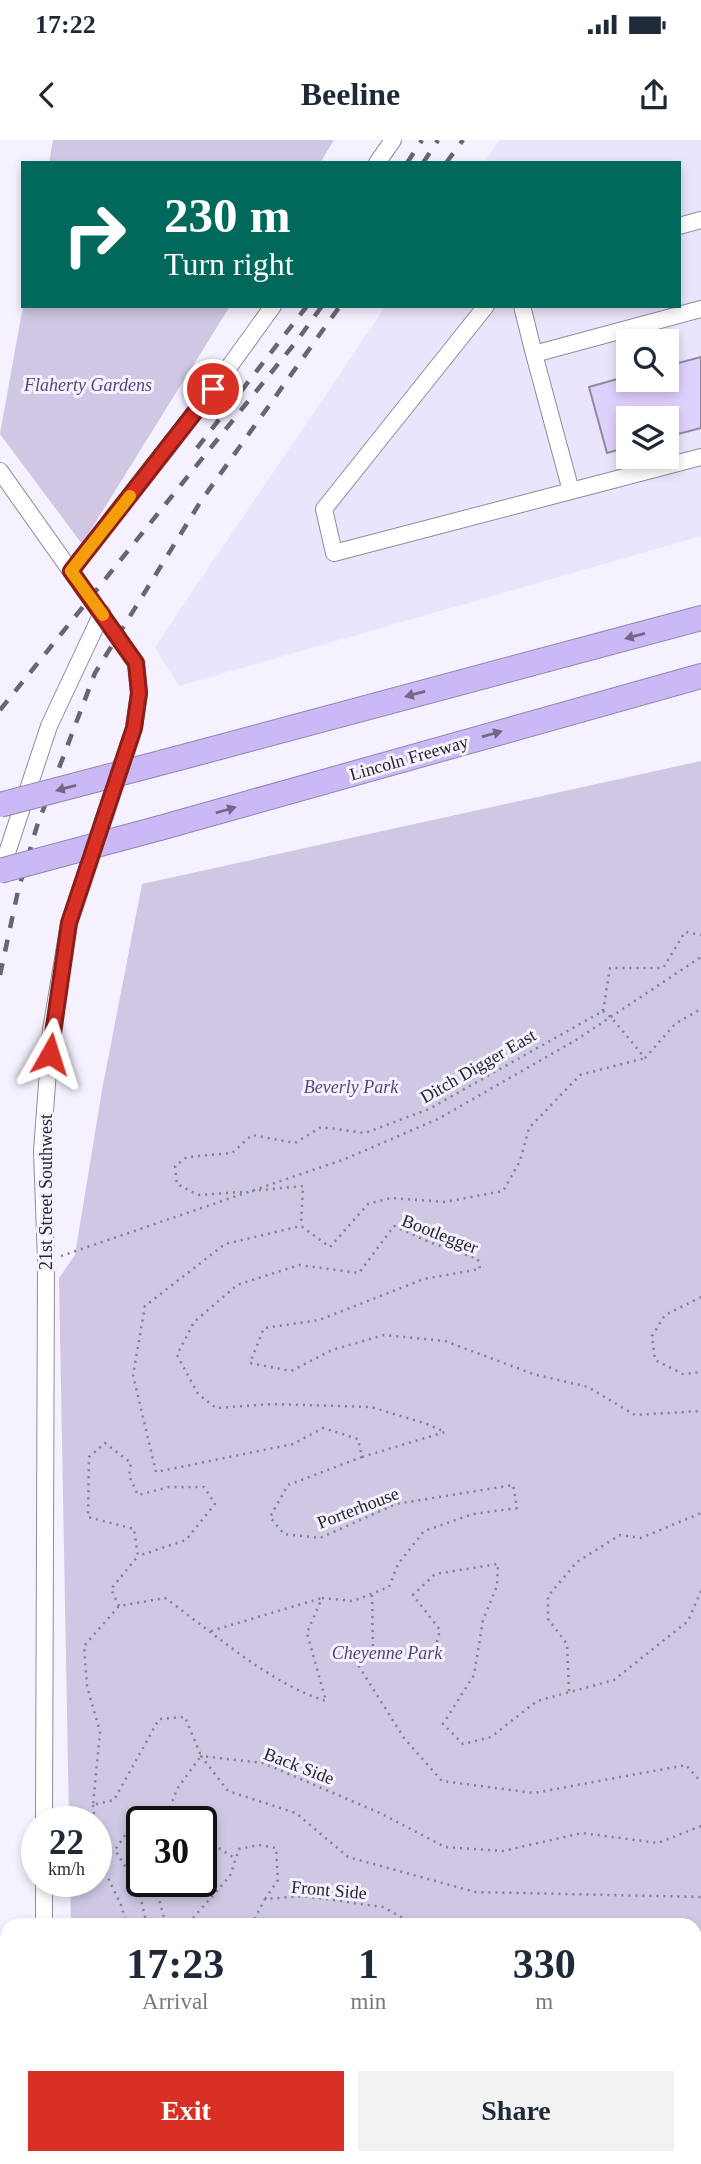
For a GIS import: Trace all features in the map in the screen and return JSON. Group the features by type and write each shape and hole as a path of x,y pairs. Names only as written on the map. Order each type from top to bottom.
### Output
{"highway":[{"path":"0,805 701,618"},
{"path":"657,688 701,676"},
{"path":"657,688 701,682"},
{"name":"Lincoln Freeway","path":"0,873 657,688"}],"street":[{"path":"378,161 393,140"},
{"path":"681,225 701,220"},
{"path":"71,571 213,389 272,308"},
{"path":"484,308 324,509 334,553 701,457"},
{"path":"522,308 571,491"},
{"path":"534,354 701,309"},
{"name":"21st Street Southwest","path":"0,471 136,663 139,693 134,728 73,910 51,1030 42,1151 46,1261 44,1806"},
{"path":"0,873 50,726 102,613"},
{"path":"44,1897 44,1918"}],"path":[{"path":"645,1058 603,1011 610,968 663,968 685,932 701,935"},
{"path":"46,1261 345,1159 438,1119 576,1040 701,957"},
{"path":"362,1457 358,1439 323,1427 293,1444 156,1472 133,1375 145,1306 225,1244 301,1226 330,1247 368,1204 391,1198 445,1202 503,1191 520,1161 529,1128 580,1075 645,1058 674,1024 701,1009"},
{"name":"Ditch Digger East","path":"247,1191 198,1195 177,1184 175,1166 187,1157 232,1153 252,1135 295,1143 321,1127 365,1133 429,1110 603,1011"},
{"path":"247,1191 303,1186 301,1226"},
{"name":"Bootlegger","path":"362,1457 445,1432 428,1424 371,1407 272,1404 216,1408 198,1394 177,1355 194,1322 237,1285 299,1265 359,1273 394,1226 478,1259 480,1269 424,1279 319,1320 264,1328 250,1363 291,1371 332,1350 384,1335 445,1341 533,1374 588,1387 635,1415 701,1411"},
{"path":"701,1297 665,1315 652,1336 655,1360 683,1374 701,1372"},
{"path":"119,1606 111,1589 138,1556 186,1541 215,1504 204,1487 169,1487 138,1495 130,1476 131,1463 105,1443 89,1457 88,1517 134,1529 138,1556"},
{"name":"Porterhouse","path":"362,1457 288,1485 270,1517 284,1534 320,1538 396,1504 513,1485 517,1508 473,1514 424,1531 398,1564 389,1587 372,1594"},
{"path":"569,1692 567,1644 548,1619 548,1596 577,1563 620,1535 641,1538 701,1513"},
{"path":"701,1591 688,1621 614,1680 537,1701 491,1737 463,1744 443,1724 474,1675 483,1620 498,1586 498,1564 435,1574 413,1595 440,1630 434,1653 353,1657 404,1738 442,1781 534,1793 686,1765 701,1782"},
{"path":"211,1630 322,1598 353,1601 372,1594 373,1655"},
{"path":"322,1598 307,1633 326,1701 305,1694 237,1651 165,1598 119,1606 84,1646 87,1686 100,1732 93,1805 114,1800 159,1719 185,1717 201,1756 228,1791 296,1813 348,1857 475,1892 701,1896"},
{"path":"171,1806 177,1789 201,1756"},
{"name":"Back Side","path":"201,1756 263,1763 380,1813 444,1847 503,1851 582,1833 658,1843 701,1826"},
{"path":"126,1834 115,1850 126,1868"},
{"path":"193,1918 230,1876 239,1849 259,1845 276,1848 278,1880 265,1899"},
{"path":"217,1847 236,1859"},
{"path":"112,1886 125,1918"},
{"name":"Front Side","path":"255,1918 265,1899 304,1896 383,1907 403,1918"},
{"path":"140,1897 145,1918"},
{"path":"158,1897 164,1918"}],"shaded area":[{"path":"499,140 701,140 701,536 179,686 155,647 385,308 681,308 681,161 485,161"}],"green space":[{"path":"53,140 334,140 321,161 49,161"},
{"name":"Flaherty Gardens","path":"23,308 229,308 82,544 0,434"},
{"path":"701,761 701,1918 71,1918 70,1897 112,1897 112,1806 69,1806 59,1278 75,1255 102,1090 142,884"}],"building":[{"path":"701,357 701,428 679,434 679,406 616,406 616,450 607,453 589,387 616,379 616,392 679,392 679,363"}],"railway":[{"path":"408,161 422,140"},
{"path":"424,161 438,140"},
{"path":"447,161 463,140"},
{"path":"197,448 305,308"},
{"path":"0,710 321,308"},
{"path":"0,975 18,891 37,826 95,673 201,501 339,308"}],"slow traffic":[{"path":"103,615 71,571 130,496"}],"route":[{"path":"50,1054 51,1030 69,923 134,728 139,693 136,663 71,571 213,389"}],"park label":[{"name":"Beverly Park","path":"351,1087"},
{"name":"Cheyenne Park","path":"387,1653"}]}
